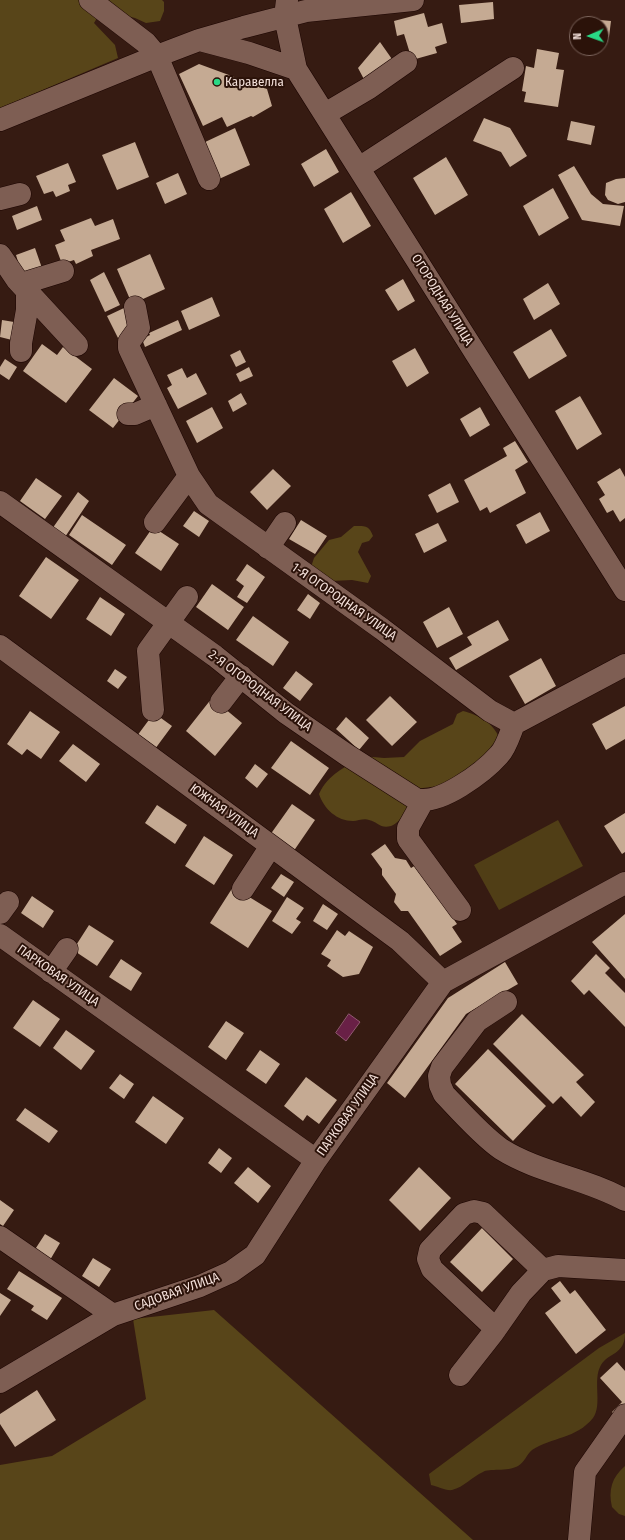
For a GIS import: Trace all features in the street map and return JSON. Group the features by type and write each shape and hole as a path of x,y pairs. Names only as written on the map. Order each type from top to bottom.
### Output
{"street":[{"path":"90,0 146,43 157,56 209,179"},
{"path":"0,120 157,56 286,8 306,12 413,0"},
{"name":"ОГОРОДНАЯ УЛИЦА","path":"286,8 296,69 625,590"},
{"path":"199,40 249,53 296,69"},
{"path":"325,114 369,88 406,62"},
{"path":"359,168 513,68"},
{"path":"0,255 24,287 77,345"},
{"path":"24,287 63,270"},
{"path":"21,351 27,310 24,287"},
{"name":"1-Я ОГОРОДНАЯ УЛИЦА","path":"135,307 139,328 129,342 132,354 189,476 208,504 382,629 490,710 514,724"},
{"path":"128,414 134,414 156,405"},
{"path":"155,522 189,476"},
{"name":"2-Я ОГОРОДНАЯ УЛИЦА","path":"1,504 169,623 241,676 286,713 403,792 423,801"},
{"path":"268,548 285,523"},
{"path":"153,710 148,651 188,597"},
{"name":"ЮЖНАЯ УЛИЦА","path":"0,646 400,941 443,982"},
{"path":"460,910 408,839 408,828 423,801 444,795 465,783 500,754 514,724 625,665"},
{"path":"221,702 241,676"},
{"path":"243,888 271,846"},
{"name":"ПАРКОВАЯ УЛИЦА","path":"0,935 316,1160 443,982 625,883"},
{"path":"51,972 67,949"},
{"path":"506,1002 477,1021 442,1066 439,1076 440,1085 444,1094 501,1148 565,1177 614,1194 625,1200"},
{"name":"САДОВАЯ УЛИЦА","path":"11,1381 113,1315 200,1286 231,1272 255,1255 316,1160"},
{"path":"496,1329 432,1269 428,1259 430,1250 464,1214 474,1211 483,1213 542,1270"},
{"path":"0,1237 113,1315"},
{"path":"460,1375 496,1329 521,1293 542,1270 558,1266 625,1270"},
{"path":"580,1540 585,1472 625,1415"}],"shaded area":[{"path":"0,0 162,0 164,2 164,11 160,21 146,23 135,18 115,13 97,18 94,23 115,45 118,58 0,108"},
{"path":"354,526 368,528 373,536 369,541 362,543 358,552 371,576 368,583 352,580 332,581 311,567 314,558 329,540 341,537"},
{"path":"463,711 486,721 498,734 500,740 482,764 438,786 408,790 407,811 395,824 384,827 367,819 353,821 342,819 332,813 324,805 319,794 327,781 343,768 362,756 384,758 404,757 420,741 453,724 457,714"},
{"path":"558,820 583,866 499,910 474,865"},
{"path":"349,1014 360,1022 346,1041 336,1033"},
{"path":"214,1310 473,1540 0,1540 0,1465 52,1456 146,1399 133,1319"},
{"path":"625,1333 620,1349 604,1361 598,1371 598,1399 596,1413 586,1425 572,1434 548,1442 532,1450 522,1463 514,1468 486,1471 460,1487 452,1490 431,1485 429,1474 599,1348"},
{"path":"625,1466 625,1516 619,1514 612,1507 611,1489 614,1479"}],"building":[{"path":"493,2 494,19 461,23 459,5"},
{"path":"424,13 428,27 442,23 447,43 435,47 437,53 412,60 404,34 397,36 394,21"},
{"path":"609,21 611,21 609,37"},
{"path":"380,42 394,62 366,83 358,68"},
{"path":"537,49 559,53 556,69 564,70 558,107 524,102 526,92 522,91 526,66 534,68"},
{"path":"199,64 267,89 272,106 253,117 251,116 227,127 222,117 203,126 179,74"},
{"path":"484,118 510,128 527,156 510,167 501,152 473,141"},
{"path":"571,121 595,126 591,145 567,140"},
{"path":"235,128 250,165 219,179 203,143"},
{"path":"135,142 149,177 117,190 102,155"},
{"path":"326,149 339,172 314,187 301,164"},
{"path":"446,157 468,195 435,215 413,178"},
{"path":"68,163 76,182 68,185 70,191 56,197 53,191 44,194 36,176"},
{"path":"574,166 591,194 603,204 624,206 620,226 582,220 558,175"},
{"path":"178,173 187,194 165,204 156,183"},
{"path":"625,178 625,202 618,204 608,200 605,195 606,183 616,179"},
{"path":"553,188 569,218 539,236 523,206"},
{"path":"351,192 371,226 343,243 324,209"},
{"path":"37,206 42,220 17,230 12,216"},
{"path":"91,218 95,226 113,219 120,239 91,250 93,256 76,264 74,260 62,264 55,245 65,241 60,230"},
{"path":"35,248 43,271 23,278 16,255"},
{"path":"150,254 165,289 132,304 117,269"},
{"path":"104,272 120,305 105,312 90,280"},
{"path":"403,279 415,301 398,311 385,290"},
{"path":"548,283 560,304 534,320 523,299"},
{"path":"212,297 220,316 189,330 181,311"},
{"path":"124,308 134,330 118,338 107,316"},
{"path":"2,320 20,323 16,341 0,337"},
{"path":"178,320 182,330 145,347 142,339 150,335 149,333"},
{"path":"551,329 567,356 529,379 513,352"},
{"path":"42,344 57,355 63,347 92,369 66,403 23,371"},
{"path":"415,348 429,373 407,387 392,361"},
{"path":"240,350 246,362 236,367 230,355"},
{"path":"5,359 17,367 9,380 0,374 0,367"},
{"path":"249,367 253,376 240,382 236,374"},
{"path":"182,368 187,378 196,373 207,394 178,409 167,388 172,385 167,375"},
{"path":"114,378 138,396 113,428 89,410"},
{"path":"241,393 247,404 233,412 228,401"},
{"path":"580,396 602,434 577,450 555,411"},
{"path":"212,407 223,428 197,443 186,421"},
{"path":"480,407 490,425 470,437 460,419"},
{"path":"515,441 528,462 515,470 526,493 490,513 487,507 480,511 464,480 507,456 503,448"},
{"path":"620,468 625,477 625,518 620,522 613,510 607,513 599,499 605,495 597,482"},
{"path":"273,469 291,486 267,510 250,492"},
{"path":"36,478 62,496 45,519 20,501"},
{"path":"450,483 459,502 437,513 428,495"},
{"path":"78,492 89,501 65,537 52,529"},
{"path":"194,511 209,521 199,537 183,526"},
{"path":"540,512 550,531 526,544 516,525"},
{"path":"82,515 126,545 112,565 69,535"},
{"path":"301,520 327,536 315,554 289,539"},
{"path":"438,523 447,541 424,553 415,534"},
{"path":"153,527 179,544 161,571 135,553"},
{"path":"46,557 79,580 51,619 19,596"},
{"path":"247,564 265,577 247,603 237,597 244,586 236,580"},
{"path":"212,584 244,607 228,630 196,607"},
{"path":"308,594 320,603 310,619 297,610"},
{"path":"100,597 125,614 111,636 86,619"},
{"path":"449,607 463,634 437,648 423,622"},
{"path":"253,616 289,642 273,666 236,640"},
{"path":"498,620 509,640 456,670 449,658 472,645 467,637"},
{"path":"541,658 556,686 525,704 509,676"},
{"path":"115,669 127,677 118,689 107,681"},
{"path":"296,671 313,684 300,701 283,688"},
{"path":"390,696 417,722 392,746 366,720"},
{"path":"212,698 242,723 215,756 186,731"},
{"path":"625,706 625,739 606,750 592,724"},
{"path":"30,711 60,732 41,759 27,749 22,755 7,744"},
{"path":"154,713 172,726 155,749 137,736"},
{"path":"346,717 369,738 359,750 336,729"},
{"path":"291,741 329,768 310,795 271,768"},
{"path":"73,744 100,764 86,782 59,761"},
{"path":"255,764 268,774 257,788 245,778"},
{"path":"292,804 315,820 293,852 270,835"},
{"path":"157,805 187,825 175,844 145,823"},
{"path":"625,813 625,852 622,854 604,826"},
{"path":"204,836 233,855 214,885 185,866"},
{"path":"385,844 395,858 406,860 411,868 416,865 457,924 452,927 462,942 440,956 408,911 401,911 394,902 396,894 382,875 382,869 371,854"},
{"path":"281,874 294,882 284,897 271,888"},
{"path":"233,887 272,911 248,948 210,923"},
{"path":"32,896 54,911 43,928 21,913"},
{"path":"287,897 304,908 296,919 301,922 292,934 272,921"},
{"path":"323,904 338,914 327,930 313,921"},
{"path":"625,914 625,979 592,942"},
{"path":"89,925 114,941 97,966 73,950"},
{"path":"337,930 345,936 349,931 373,947 359,974 343,977 327,966 331,960 321,954"},
{"path":"596,954 610,968 605,973 625,993 625,1027 589,990 584,995 571,981"},
{"path":"121,959 142,973 131,991 109,977"},
{"path":"505,962 518,984 466,1014 405,1098 387,1083 448,998"},
{"path":"33,1000 60,1019 40,1047 13,1028"},
{"path":"522,1014 584,1075 576,1082 595,1102 581,1117 561,1096 553,1104 493,1044"},
{"path":"226,1021 244,1033 226,1060 208,1047"},
{"path":"66,1030 95,1051 81,1070 53,1048"},
{"path":"488,1049 546,1106 513,1141 455,1084"},
{"path":"260,1050 280,1064 266,1084 246,1070"},
{"path":"120,1074 134,1084 124,1099 109,1088"},
{"path":"306,1077 337,1100 319,1124 307,1115 303,1121 284,1106"},
{"path":"153,1096 184,1118 166,1144 135,1122"},
{"path":"25,1108 58,1131 49,1143 16,1120"},
{"path":"219,1148 232,1158 221,1173 208,1163"},
{"path":"248,1167 271,1186 258,1203 234,1183"},
{"path":"419,1167 451,1198 420,1231 389,1200"},
{"path":"0,1200 14,1210 3,1226 0,1224"},
{"path":"482,1228 513,1259 482,1292 450,1262"},
{"path":"45,1234 60,1243 50,1260 34,1251"},
{"path":"93,1258 111,1269 99,1287 82,1276"},
{"path":"19,1271 62,1298 47,1320 31,1310 34,1306 7,1289"},
{"path":"560,1281 570,1294 575,1290 606,1330 576,1354 545,1313 561,1301 551,1288"},
{"path":"0,1293 11,1300 0,1316"},
{"path":"617,1362 625,1371 625,1426 612,1412 622,1402 600,1378"},
{"path":"37,1390 56,1420 15,1447 0,1424 0,1414"}],"place":[{"name":"Каравелла","path":"217,82"}]}
